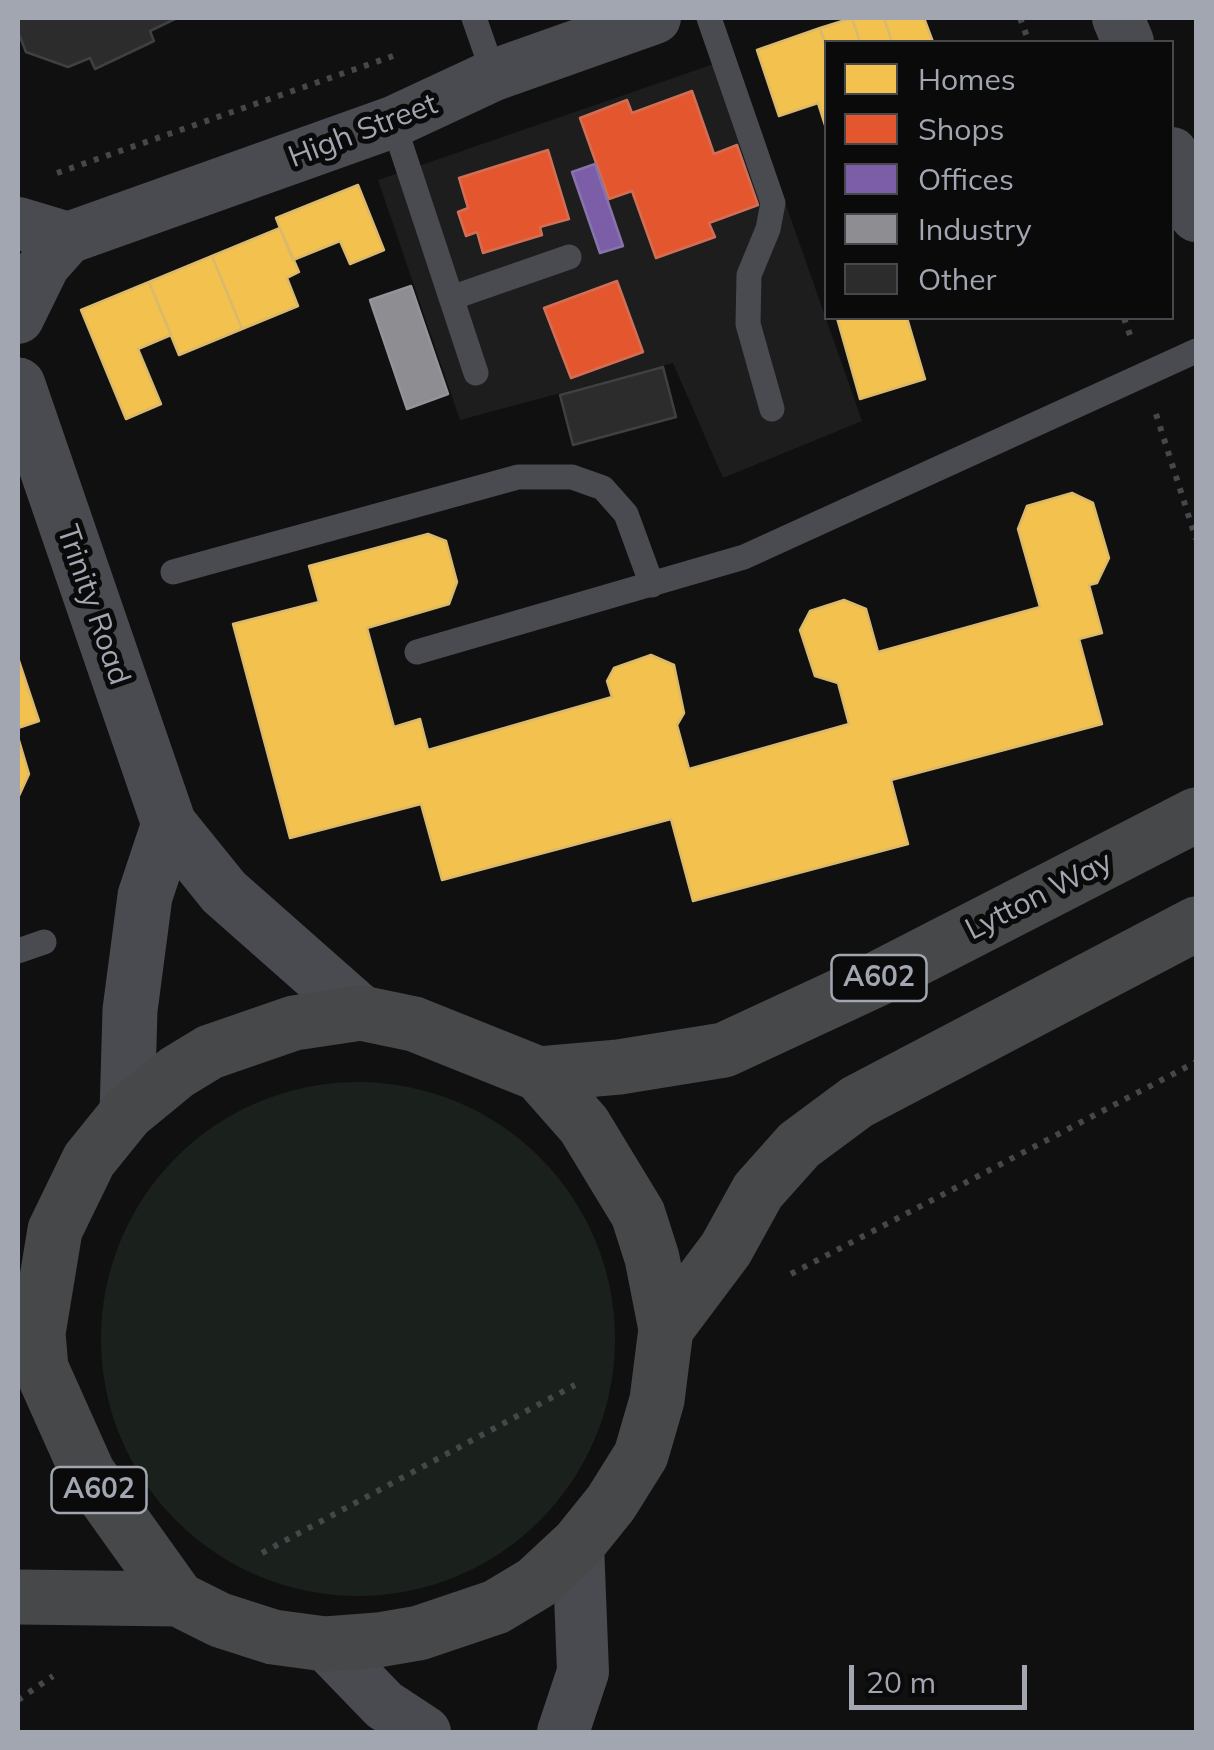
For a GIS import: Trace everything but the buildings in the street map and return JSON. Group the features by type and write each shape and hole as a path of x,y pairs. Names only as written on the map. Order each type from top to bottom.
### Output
{"main road":[{"name":"Lytton Way","path":"539,1074 618,1067 724,1050 877,979 1196,815"},
{"path":"666,1329 726,1248 758,1191 799,1144 857,1102 1196,924"},
{"name":"Lytton Way","path":"18,1597 178,1599 220,1620 273,1637 325,1644 419,1633 496,1607 536,1583 578,1544 641,1455 658,1400 666,1329 652,1258 638,1214 584,1125 539,1074 414,1024 361,1013 294,1023 210,1052 177,1072 127,1113 90,1160 56,1230 29,1378 88,1473 178,1599"}],"street":[{"name":"High Street","path":"68,238 393,122 494,75 655,18"},
{"path":"1174,158 1196,216"},
{"path":"18,223 68,238 44,265 18,318"},
{"name":"Trinity Road","path":"18,386 169,824 224,892 361,1013"},
{"path":"127,1113 130,1010 145,896 169,824"},
{"path":"562,1732 583,1672 578,1544"},
{"path":"325,1644 384,1705 424,1732"}],"lane":[{"path":"474,18 494,75"},
{"path":"709,18 773,203 750,275 748,324 772,409"},
{"path":"393,122 476,373"},
{"path":"451,298 568,257"},
{"path":"417,652 744,557 1196,351"},
{"path":"173,572 518,477 572,477 603,488 626,514 652,585"},
{"path":"18,951 44,942"}],"path":[{"path":"1150,398 1196,539"},
{"path":"791,1274 1196,1062"},
{"path":"262,1554 574,1385"},
{"path":"18,1700 53,1676"}],"shaded area":[{"path":"734,57 862,421 723,478 673,363 460,420 378,180"},
{"path":"358,1082 408,1087 456,1101 501,1125 540,1157 572,1196 596,1241 610,1289 615,1339 610,1389 596,1437 572,1482 540,1521 501,1553 456,1577 408,1591 358,1596 308,1591 260,1577 215,1553 176,1521 144,1482 120,1437 106,1389 101,1339 106,1289 120,1241 144,1196 176,1157 215,1125 260,1101 308,1087"}]}
